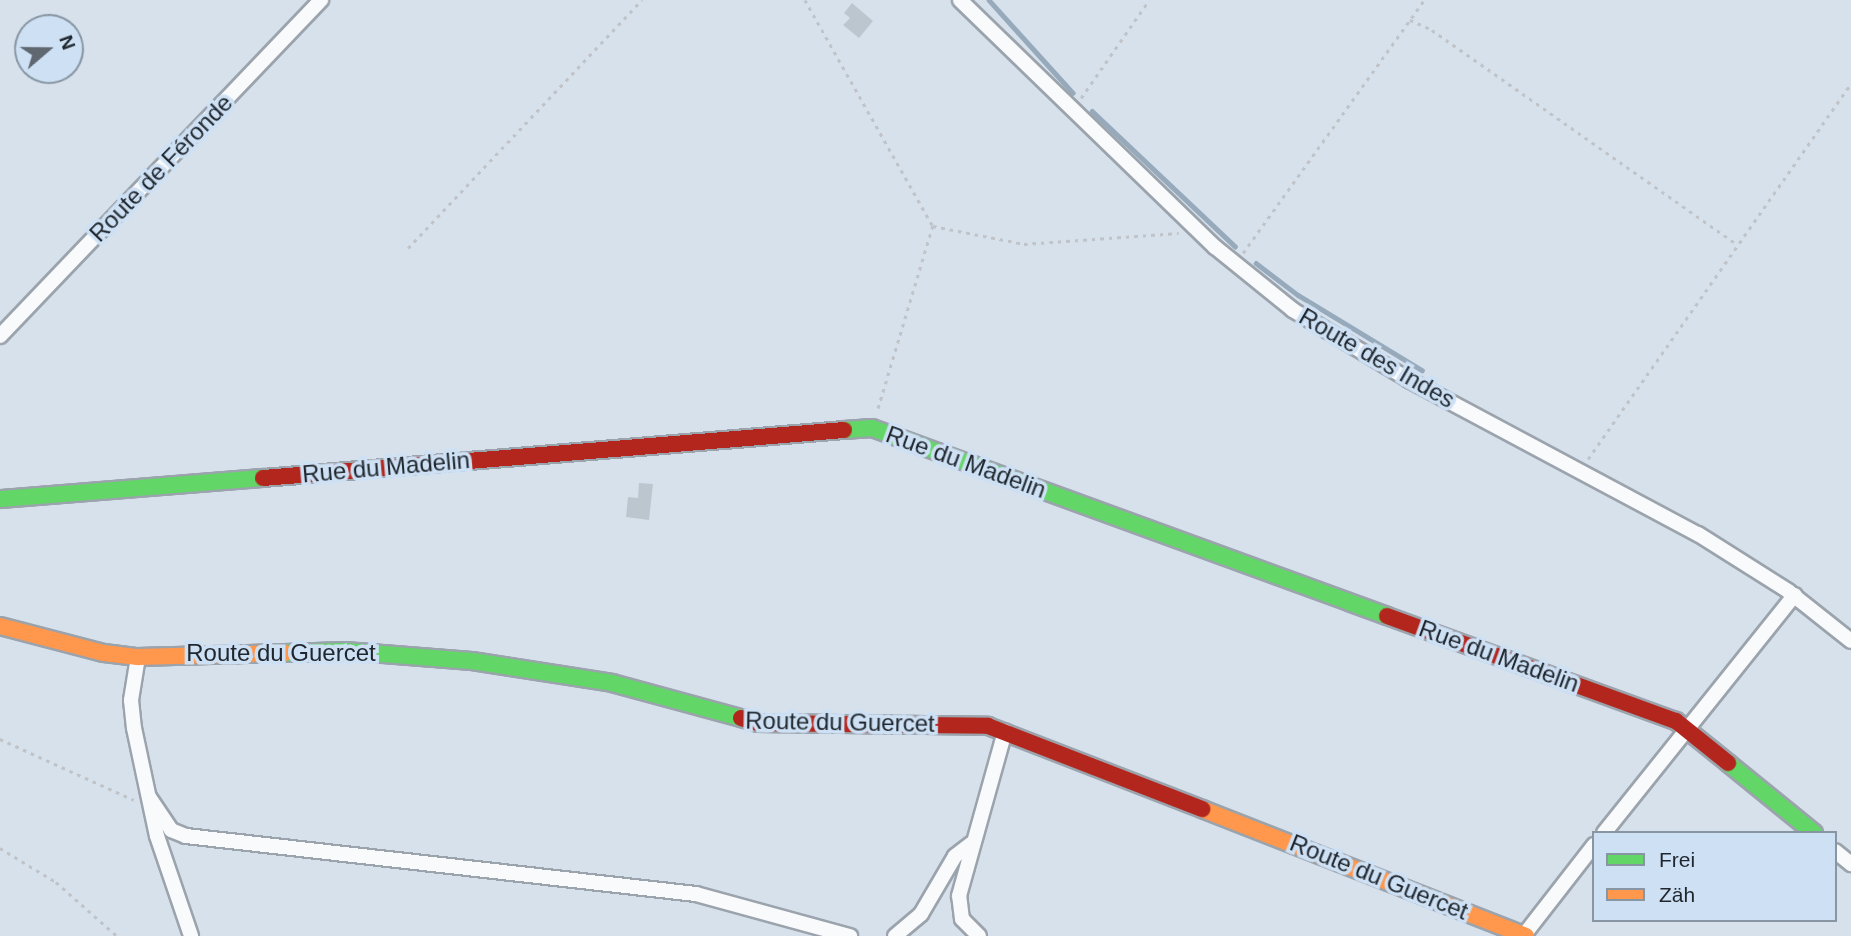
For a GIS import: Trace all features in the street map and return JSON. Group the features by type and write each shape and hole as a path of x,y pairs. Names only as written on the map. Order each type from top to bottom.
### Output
{"street":[{"name":"Route de Féronde","path":"0,337 321,0"},
{"name":"Route des Indes","path":"960,0 1234,264 1293,310 1349,345 1698,534 1795,595 1851,641"},
{"name":"Rue du Madelin","path":"0,499 872,428 1686,727 1812,831"},
{"path":"1606,831 1686,727 1795,595"},
{"name":"Route du Guercet","path":"0,626 74,646 138,657 249,650 393,653 612,683 749,722 962,724 1005,731 1525,935"},
{"path":"138,657 131,709 150,802 191,936"},
{"path":"979,936 964,924 959,908 971,844 1005,731"},
{"path":"150,802 171,830 186,836 696,894 850,936"},
{"path":"895,936 921,914 951,861 971,844"},
{"path":"1525,935 1592,848"},
{"path":"1837,853 1851,864"}],"path":[{"path":"408,248 642,0"},
{"path":"805,0 933,226 872,428"},
{"path":"1073,110 1149,0"},
{"path":"1234,264 1270,221 1424,0"},
{"path":"1410,20 1432,30 1736,244"},
{"path":"1581,470 1736,244 1851,84"},
{"path":"933,226 1024,244 1176,233 1194,226"},
{"path":"0,739 150,802"},
{"path":"0,848 56,882 117,936"}],"building":[{"path":"852,3 873,21 859,38 843,25 850,18 844,13"},
{"path":"639,483 653,484 649,520 626,517 628,497 638,498"}],"waterway":[{"path":"989,0 1073,93"},
{"path":"1092,111 1235,246"},
{"path":"1256,263 1298,295 1422,370"}],"traffic: fast":[{"path":"844,430 872,428 1387,616"},
{"path":"0,499 263,478"},
{"path":"285,653 345,651 472,661 612,683 741,718"},
{"path":"1728,763 1812,831"}],"traffic: slow":[{"path":"0,626 104,653 138,657 285,653"},
{"path":"1202,809 1526,936"}],"traffic: jam":[{"path":"263,478 844,430"},
{"path":"1387,616 1676,721 1728,763"},
{"path":"741,718 758,723 988,726 1202,809"}]}
